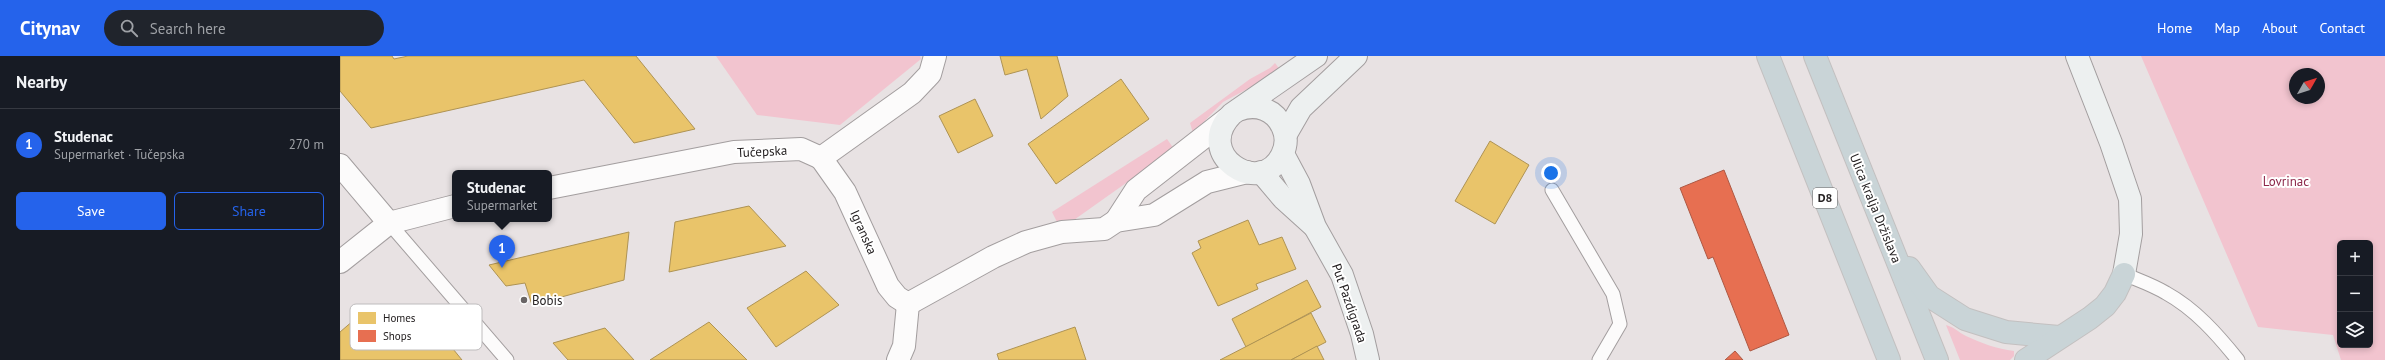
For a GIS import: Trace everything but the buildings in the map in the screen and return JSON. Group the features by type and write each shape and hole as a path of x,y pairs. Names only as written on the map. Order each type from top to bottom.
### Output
{"highway":[{"name":"D8","path":"1768,56 1883,354"},
{"name":"Ulica kralja Držislava","path":"1815,56 1937,360"},
{"path":"1892,246 1929,296 1965,319 2006,332 2058,337"},
{"path":"2026,360 2058,337 2090,318 2105,306 2115,293 2124,274"}],"street":[{"path":"821,158 912,93 930,74 935,56"},
{"path":"898,360 904,346 908,304 994,256 1026,242 1062,232 1104,228 1116,220 1136,190 1232,115 1316,56"},
{"path":"1116,220 1154,215 1207,182 1274,166 1301,108 1356,56"},
{"path":"2077,56 2111,143 2130,199 2131,234 2124,274"},
{"path":"1254,172 1228,162 1221,150 1220,137 1232,115 1257,107 1269,111 1280,120 1284,144"},
{"name":"Put Pazdigrada","path":"1284,144 1315,227 1342,275 1362,334 1368,360"},
{"name":"Tučepska","path":"552,187 734,152 800,149 821,158"},
{"name":"Igranska","path":"821,158 845,192 888,286 898,297 908,304"},
{"path":"340,165 389,223"},
{"name":"Put Pazdigrada","path":"1254,172 1315,227"},
{"path":"340,262 389,223 452,207"}],"lane":[{"path":"1552,190 1613,294 1620,324 1600,360"},
{"path":"389,223 459,304"},
{"path":"2124,274 2166,293 2192,310 2217,333 2238,360"},
{"path":"482,331 507,360"}],"green space":[{"path":"716,56 920,56 921,59 840,125 757,115"},
{"name":"Lovrinac","path":"2141,56 2385,56 2385,360 2341,360 2337,348 2373,348 2373,240 2337,240 2337,348 2333,335 2258,327"},
{"path":"1275,63 1281,71 1223,102 1193,133 1190,123 1250,79 1270,68"},
{"path":"1167,139 1174,149 1064,227 1057,222 1052,212"},
{"path":"1946,325 1983,343 2001,349 2014,351 2014,356 2010,360 1960,360"}],"place":[{"name":"Studenac","path":"502,268"},
{"name":"Bobis","path":"524,300"}]}
